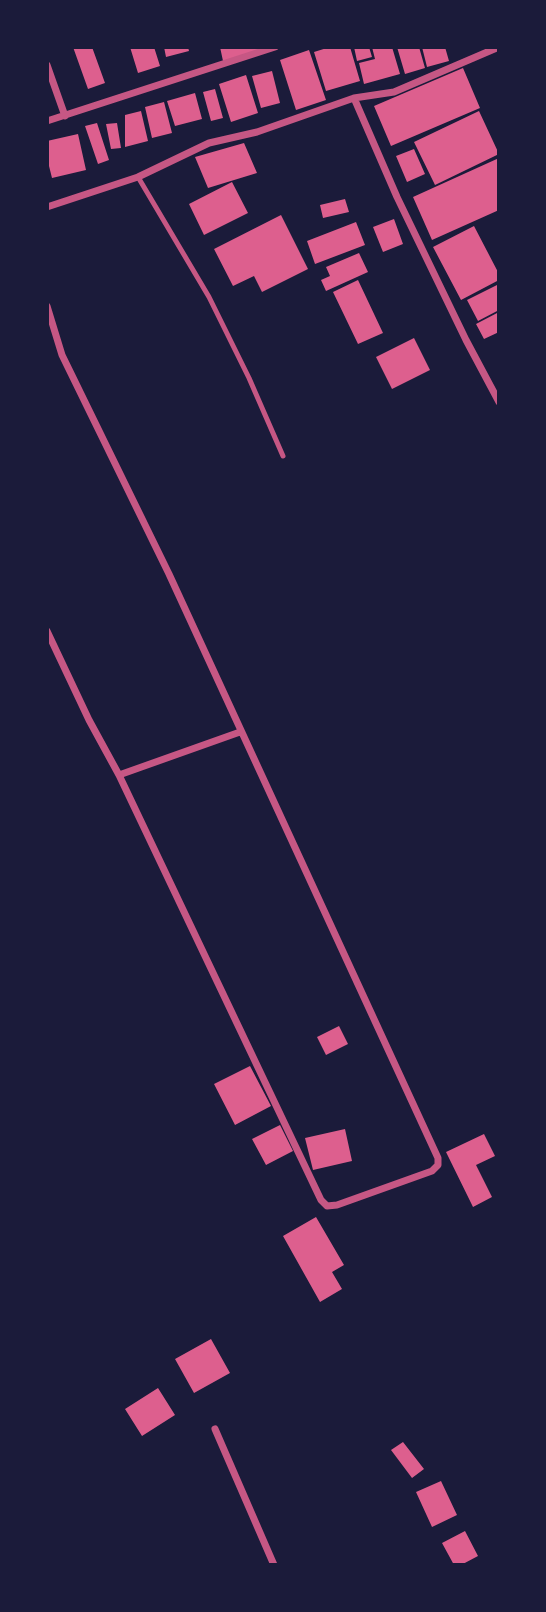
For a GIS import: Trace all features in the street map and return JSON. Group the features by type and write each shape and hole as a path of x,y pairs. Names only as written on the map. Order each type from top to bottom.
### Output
{"street":[{"path":"47,121 275,47"},
{"path":"47,207 138,177 209,143 257,132 354,98 394,92 499,47"},
{"path":"47,65 65,116"},
{"path":"354,98 397,197 499,402"},
{"path":"47,306 62,355 169,574 438,1158 438,1165 432,1171 337,1205 327,1206 321,1200 47,631"},
{"path":"118,775 240,732"},
{"path":"215,1429 274,1565"}],"lane":[{"path":"138,177 209,297 283,456"}],"building":[{"path":"73,47 92,47 105,83 88,89"},
{"path":"130,47 154,47 160,66 138,73"},
{"path":"164,47 188,47 189,51 166,57"},
{"path":"220,47 270,47 223,61"},
{"path":"330,47 350,47 360,81 326,91 314,52"},
{"path":"354,47 369,47 372,57 357,61"},
{"path":"372,47 392,47 400,74 364,84 359,63 375,59"},
{"path":"397,47 419,47 425,68 405,74"},
{"path":"422,47 445,47 449,61 427,67"},
{"path":"309,50 326,100 296,110 280,60"},
{"path":"463,68 480,108 391,146 374,106"},
{"path":"272,71 280,103 261,108 252,76"},
{"path":"246,75 258,113 231,122 219,84"},
{"path":"215,89 223,118 211,121 203,92"},
{"path":"195,93 202,119 175,126 167,101"},
{"path":"164,102 172,133 152,138 145,107"},
{"path":"141,111 148,141 125,147 125,115"},
{"path":"479,111 499,154 435,185 414,142"},
{"path":"97,123 109,160 98,164 85,126"},
{"path":"117,123 121,148 111,149 106,124"},
{"path":"78,134 86,170 52,178 47,158 47,141"},
{"path":"244,143 257,173 208,188 195,157"},
{"path":"414,149 425,174 407,182 396,156"},
{"path":"499,158 499,210 432,240 413,197"},
{"path":"232,182 248,213 204,235 189,204"},
{"path":"345,199 349,212 323,218 320,205"},
{"path":"281,215 308,269 262,292 254,276 233,286 214,249"},
{"path":"394,219 403,244 383,252 373,227"},
{"path":"356,222 365,245 315,264 307,241"},
{"path":"474,226 499,274 499,280 461,300 433,247"},
{"path":"359,253 368,272 326,291 321,280 330,276 326,267"},
{"path":"358,280 383,333 358,344 333,292"},
{"path":"499,284 499,310 478,321 467,300"},
{"path":"499,312 499,332 484,339 476,324"},
{"path":"414,338 430,370 392,389 376,357"},
{"path":"339,1026 348,1044 326,1055 317,1037"},
{"path":"250,1066 271,1106 235,1125 214,1084"},
{"path":"280,1125 293,1151 266,1165 252,1139"},
{"path":"345,1129 352,1161 313,1170 305,1138"},
{"path":"484,1134 495,1156 476,1165 492,1197 473,1207 446,1152"},
{"path":"316,1217 344,1265 332,1272 342,1289 320,1302 283,1236"},
{"path":"211,1339 230,1373 194,1393 175,1359"},
{"path":"158,1388 175,1415 142,1436 125,1409"},
{"path":"403,1442 424,1469 412,1478 391,1450"},
{"path":"441,1481 457,1515 432,1527 416,1492"},
{"path":"465,1531 478,1556 461,1565 454,1565 442,1543"}]}
